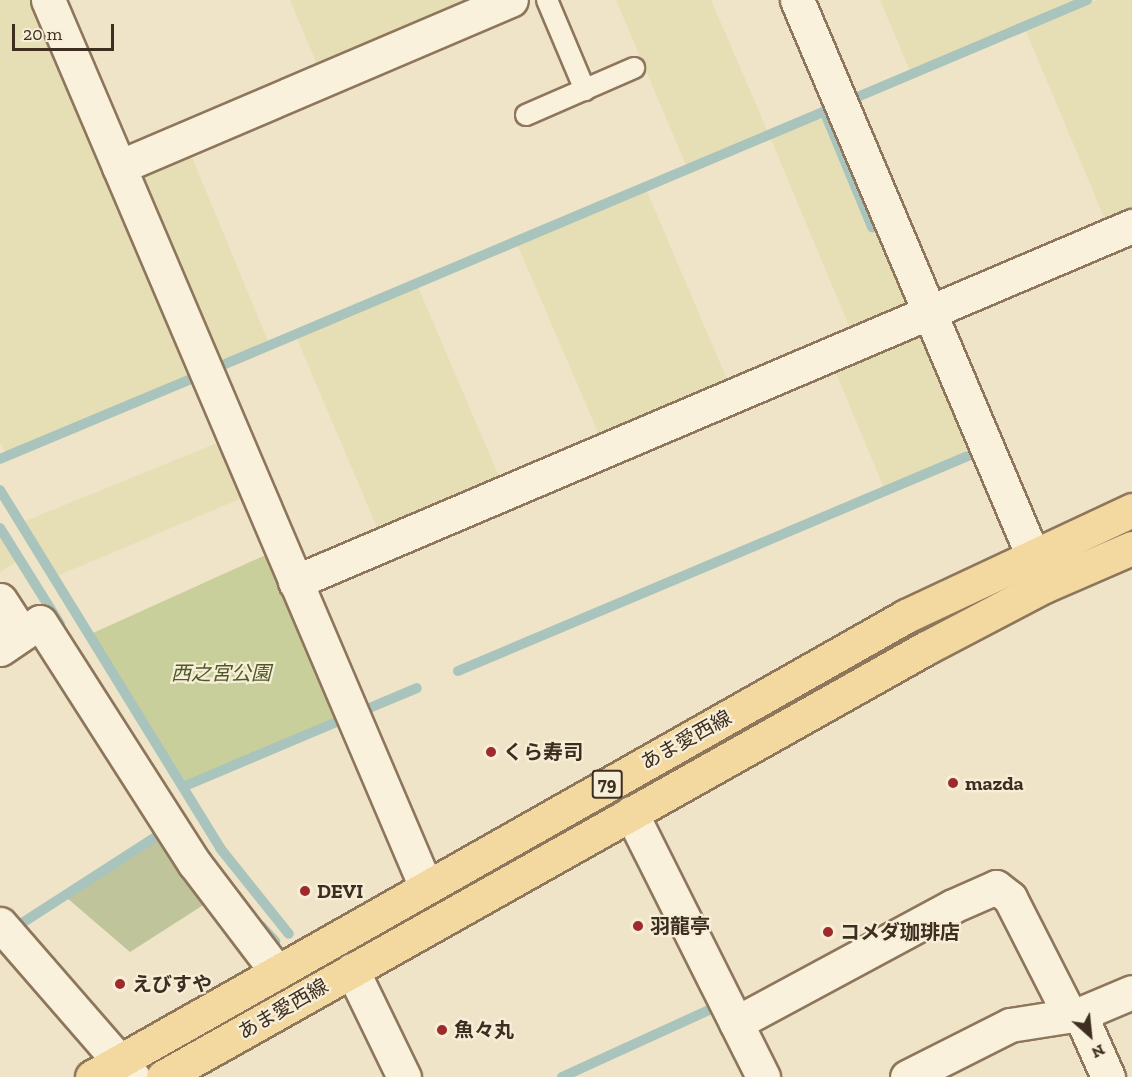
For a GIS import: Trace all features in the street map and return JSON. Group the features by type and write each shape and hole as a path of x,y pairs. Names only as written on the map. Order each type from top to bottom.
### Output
{"main road":[{"name":"あま愛西線","path":"114,1072 277,972 906,616 1032,554 1132,510"},
{"name":"あま愛西線","path":"163,1077 936,643 1044,586 1132,548"}],"street":[{"path":"48,0 426,887"},
{"path":"120,167 511,0"},
{"path":"797,0 932,311 1032,554"},
{"path":"295,582 1132,226"},
{"path":"0,600 11,641 40,622 195,864 277,972"},
{"path":"631,813 763,1077"},
{"path":"736,1023 953,906 996,887 1010,898 1108,1077"},
{"path":"0,924 114,1072"},
{"path":"352,970 404,1077"},
{"path":"907,1077 1010,1025 1075,1015 1132,992"}],"lane":[{"path":"547,0 585,90"},
{"path":"526,115 634,68"}],"shaded area":[{"path":"0,0 39,0 198,372 6,453 0,443"},
{"path":"290,0 481,0 319,69"},
{"path":"616,0 711,0 767,130 686,165"},
{"path":"880,0 1076,0 910,71"},
{"path":"1097,0 1132,0 1132,211 1106,222 1026,31"},
{"path":"820,116 869,231 880,227 912,304 852,333 770,137"},
{"path":"189,150 268,341 218,362 140,178 144,169"},
{"path":"646,189 729,384 601,439 517,244"},
{"path":"418,287 501,481 379,532 297,339"},
{"path":"922,328 974,449 884,488 833,366"},
{"path":"222,441 247,496 57,576 23,522"},
{"path":"0,537 16,562 0,572"}],"green space":[{"name":"西之宮公園","path":"270,553 340,719 186,783 93,633"},
{"path":"164,836 208,902 130,952 67,898"}],"waterway":[{"path":"855,98 1087,0"},
{"path":"218,367 828,110"},
{"path":"824,111 872,227"},
{"path":"0,459 194,378"},
{"path":"458,671 968,456"},
{"path":"0,490 220,848 289,934"},
{"path":"0,528 60,624"},
{"path":"367,709 417,688"},
{"path":"185,786 341,720"},
{"path":"19,925 162,833"},
{"path":"261,926 275,941"},
{"path":"562,1077 709,1010"}],"place":[{"name":"くら寿司","path":"491,752"},
{"name":"mazda","path":"953,783"},
{"name":"DEVI","path":"305,891"},
{"name":"羽龍亭","path":"638,926"},
{"name":"コメダ珈琲店","path":"828,932"},
{"name":"えびすや","path":"120,984"},
{"name":"魚々丸","path":"442,1030"}]}
